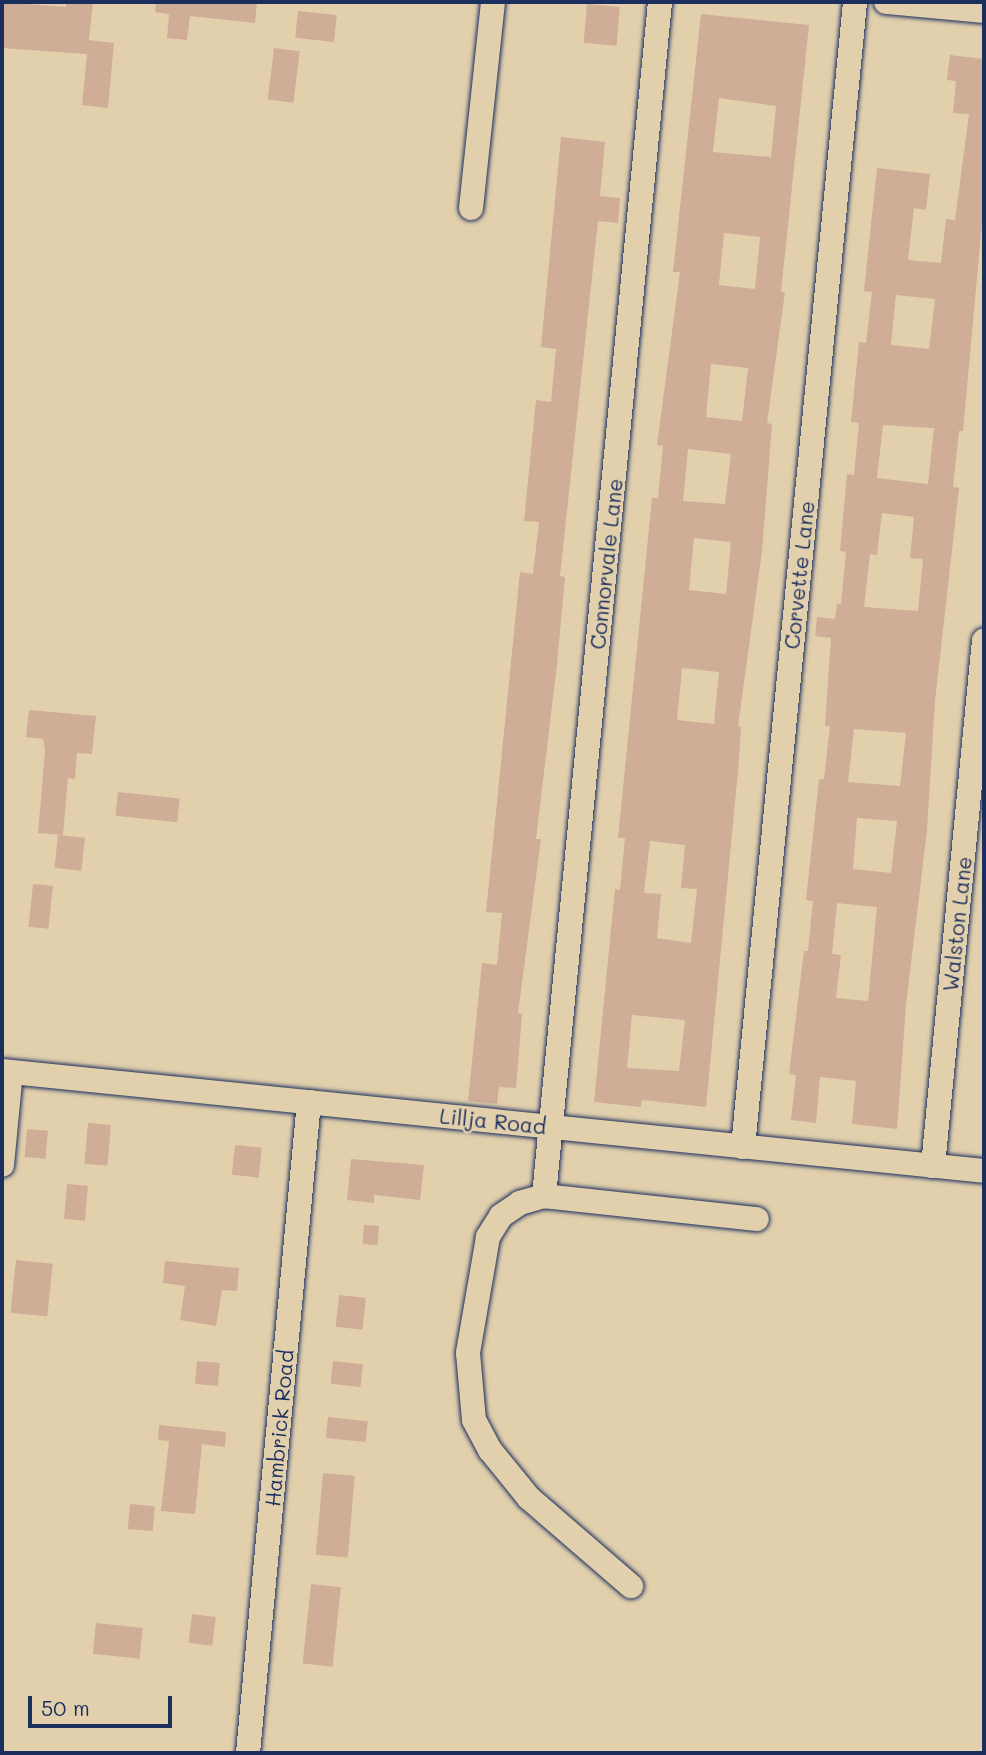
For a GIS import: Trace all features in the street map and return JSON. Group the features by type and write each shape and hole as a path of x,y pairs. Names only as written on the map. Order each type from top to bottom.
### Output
{"street":[{"path":"471,208 494,2"},
{"name":"Connorvale Lane","path":"544,1196 660,2"},
{"name":"Corvette Lane","path":"743,1147 855,2"},
{"path":"886,2 935,4 984,11"},
{"name":"Walston Lane","path":"933,1166 984,640"},
{"path":"2,1165 6,1071"},
{"name":"Lillja Road","path":"6,1071 984,1171"},
{"name":"Hambrick Road","path":"248,1753 309,1102"},
{"path":"631,1586 529,1498 490,1450 474,1420 468,1353 488,1237 500,1216 520,1203 544,1196 757,1219"}],"building":[{"path":"2,2 66,7 66,2 93,2 89,40 114,43 108,108 82,105 87,54 2,48"},
{"path":"156,2 257,2 255,23 190,16 187,40 167,38 169,14 155,12"},
{"path":"587,4 620,7 616,46 584,43"},
{"path":"298,11 337,15 334,42 295,38"},
{"path":"701,14 809,25 781,292 785,292 767,423 772,424 762,551 738,726 741,727 738,771 706,1107 642,1100 641,1107 594,1102 615,889 620,890 625,838 618,838 652,498 658,498 663,446 657,445 680,272 673,272","holes":["719,98 776,106 771,157 713,152","724,233 760,237 755,289 719,285","711,364 748,368 742,421 706,417","688,449 731,454 725,504 683,501","694,538 731,542 726,594 689,590","682,668 719,672 714,724 677,720","650,841 685,845 681,888 697,889 691,943 657,938 661,894 644,893","632,1015 685,1020 679,1071 627,1068"]},
{"path":"274,48 300,51 293,103 268,100"},
{"path":"950,55 984,59 984,201 963,431 959,431 953,487 959,488 935,701 927,830 906,1005 897,1129 852,1124 856,1081 820,1077 816,1123 791,1120 796,1075 789,1074 813,901 806,900 819,779 824,779 830,726 825,726 831,638 815,636 817,617 835,619 837,604 841,604 846,552 840,551 847,474 854,475 859,423 851,422 859,342 866,343 872,292 864,291 877,168 930,174 926,210 914,208 908,260 941,263 946,219 955,220 969,114 953,113 956,81 947,80","holes":["896,295 935,299 929,349 891,345","883,425 934,428 928,484 877,478","882,513 914,517 910,558 923,559 918,611 864,607 870,554 877,555","854,729 906,733 900,786 848,782","857,818 897,821 891,873 853,869","837,903 877,907 868,1001 836,998 841,955 832,954"]},
{"path":"561,137 605,142 600,196 620,198 618,223 598,221 560,576 565,577 536,839 541,839 518,1013 522,1014 516,1088 499,1087 497,1104 468,1101 482,963 497,965 502,913 486,912 520,572 533,574 539,522 524,521 536,400 551,402 556,349 541,347"},
{"path":"29,710 96,716 92,754 77,753 75,779 68,778 63,835 38,833 45,751 43,739 26,737"},
{"path":"118,792 180,798 177,822 115,816"},
{"path":"58,835 85,838 81,871 55,868"},
{"path":"33,884 53,886 48,929 29,927"},
{"path":"88,1123 111,1125 107,1166 84,1164"},
{"path":"27,1129 48,1131 45,1159 25,1157"},
{"path":"235,1145 262,1148 259,1178 232,1175"},
{"path":"351,1159 424,1165 420,1200 374,1195 374,1203 347,1200"},
{"path":"67,1184 88,1186 85,1221 64,1219"},
{"path":"364,1225 379,1226 378,1245 363,1244"},
{"path":"16,1260 53,1264 47,1317 10,1313"},
{"path":"165,1261 239,1268 237,1291 222,1290 216,1326 180,1320 185,1286 163,1283"},
{"path":"339,1295 366,1298 363,1330 336,1327"},
{"path":"197,1361 220,1363 218,1386 195,1384"},
{"path":"333,1361 363,1364 360,1387 331,1384"},
{"path":"328,1417 368,1421 366,1442 326,1438"},
{"path":"159,1425 226,1432 225,1447 202,1444 195,1514 161,1511 169,1441 158,1440"},
{"path":"323,1473 355,1476 348,1557 316,1555"},
{"path":"130,1504 155,1506 153,1531 128,1529"},
{"path":"311,1584 341,1587 332,1667 303,1664"},
{"path":"192,1614 216,1617 212,1646 188,1643"},
{"path":"96,1623 143,1628 140,1659 93,1654"}]}
